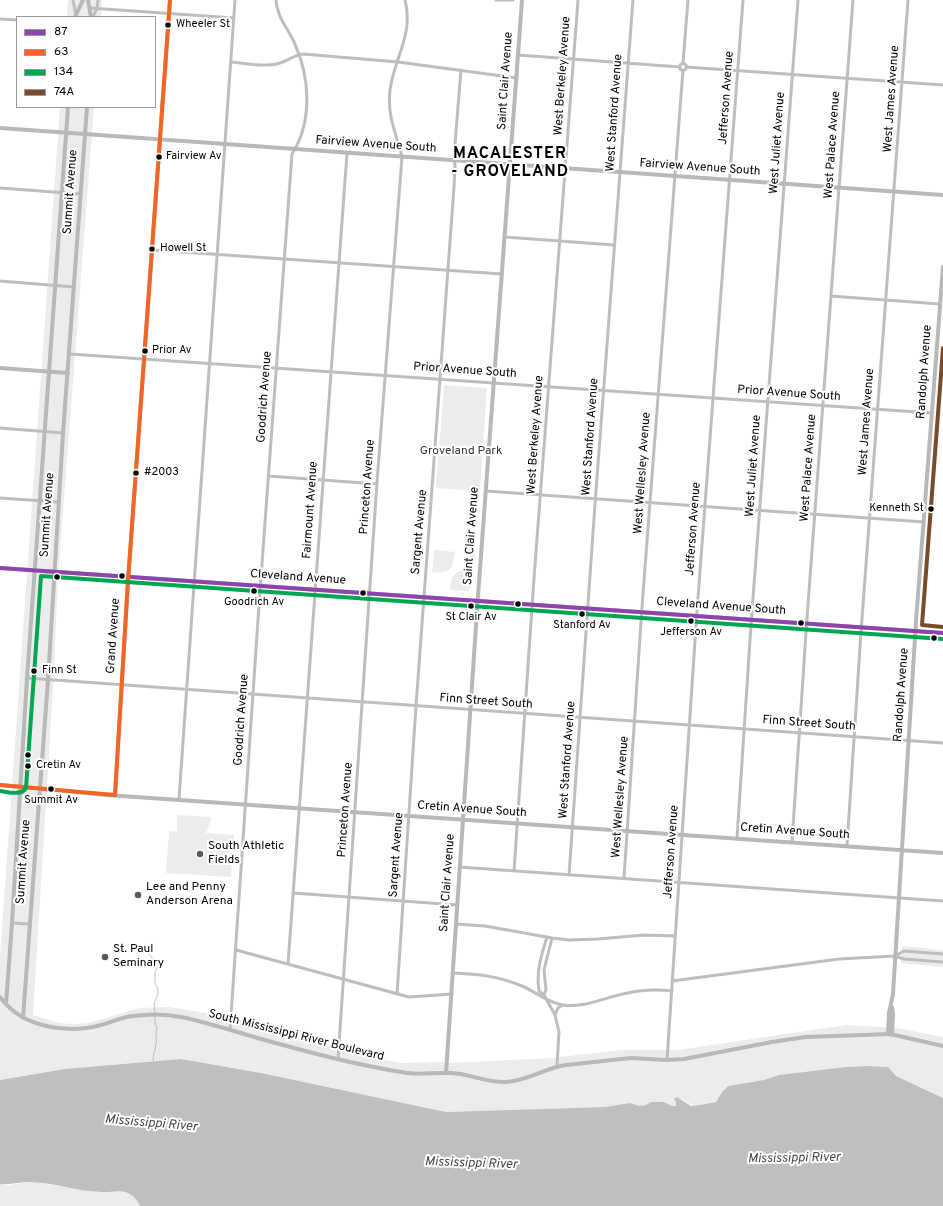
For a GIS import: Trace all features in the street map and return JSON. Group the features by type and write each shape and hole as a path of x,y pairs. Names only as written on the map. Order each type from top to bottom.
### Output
{"street":[{"path":"73,0 75,16"},
{"path":"75,16 83,0"},
{"path":"88,0 92,16"},
{"path":"93,16 97,8 98,0"},
{"name":"Grand Avenue","path":"115,795 128,576 170,0"},
{"path":"179,799 235,0"},
{"name":"Goodrich Avenue","path":"230,1030 260,586 292,154 304,125 307,94 299,54 277,11 276,0"},
{"name":"Princeton Avenue","path":"338,1059 377,484 402,157 393,129 390,109 392,82 403,46 406,29 407,15 405,0"},
{"path":"496,0 513,0"},
{"name":"Saint Clair Avenue","path":"446,1073 470,710 522,0"},
{"name":"West Berkeley Avenue","path":"514,870 540,495 578,0"},
{"name":"West Stanford Avenue","path":"569,874 587,608 633,0"},
{"path":"680,67 683,64 688,0"},
{"name":"Jefferson Avenue","path":"668,1060 689,725 743,0"},
{"name":"West Juliet Avenue","path":"737,838 759,510 798,0"},
{"name":"West Palace Avenue","path":"792,842 806,623 853,0"},
{"name":"West James Avenue","path":"847,846 861,627 908,0"},
{"path":"90,8 234,18"},
{"path":"0,19 16,20"},
{"path":"231,62 275,65 285,62 299,54 398,62 517,78"},
{"path":"518,56 680,67 683,70 685,70 686,67"},
{"path":"683,64 685,64 686,67 943,85"},
{"name":"Sargent Avenue","path":"397,994 423,596 455,173 454,160 461,70"},
{"name":"West Wellesley Avenue","path":"624,878 634,721 683,70"},
{"name":"Summit Avenue","path":"6,1004 27,678 68,108"},
{"name":"Summit Avenue","path":"23,1018 48,680 58,502 87,108"},
{"name":"Fairview Avenue South","path":"0,128 943,195"},
{"name":"Fairmount Avenue","path":"288,964 346,153"},
{"path":"0,188 80,194"},
{"path":"505,237 614,245"},
{"path":"152,250 502,274"},
{"name":"Randolph Avenue","path":"890,1035 889,1013 892,1005 916,631 943,267"},
{"path":"0,282 74,287"},
{"path":"831,296 940,304"},
{"name":"Prior Avenue South","path":"70,354 932,413"},
{"path":"0,368 68,373"},
{"path":"0,428 63,433"},
{"path":"268,476 377,484"},
{"path":"486,491 924,522"},
{"path":"0,498 40,502 58,502"},
{"name":"Cleveland Avenue","path":"0,568 642,612"},
{"name":"Cleveland Avenue South","path":"642,612 943,633"},
{"name":"Finn Street South","path":"27,678 580,718 943,742"},
{"name":"Cretin Avenue South","path":"0,785 115,795 943,853"},
{"path":"460,867 943,901"},
{"path":"294,893 457,905"},
{"path":"12,923 29,924"},
{"path":"456,924 491,927 552,938 583,940 644,935 675,936"},
{"path":"547,937 539,962 538,977 540,991 544,995 555,1015 559,1032 557,1066"},
{"path":"544,995 546,990 544,970 552,938"},
{"path":"236,950 409,997 452,994"},
{"path":"895,956 904,951 943,954"},
{"path":"672,981 839,959 895,956 904,959 943,962"},
{"path":"453,973 480,974 501,978 535,992 546,1000 563,1005 587,1003 624,993 672,990"},
{"name":"South Mississippi River Boulevard","path":"0,997 23,1018 38,1024 67,1029 85,1028 121,1018 143,1015 181,1017 338,1059 414,1074 446,1073 468,1075 483,1080 501,1082 521,1080 557,1066 631,1058 668,1060 684,1059 806,1037 890,1035 943,1046"},
{"path":"555,1015 558,1008 563,1005"}],"green space":[{"path":"68,0 102,0 101,16 67,16"},
{"path":"60,108 94,108 58,577 54,671 33,1015 59,1023 72,1024 89,1023 139,1008 170,1007 234,1018 380,1059 401,1063 451,1063 551,1058 622,1050 678,1050 846,1025 897,1028 943,1037 943,1098 896,1076 888,1067 867,1066 780,1075 764,1080 728,1086 716,1102 699,1106 682,1099 676,1102 676,1106 672,1106 664,1102 651,1102 646,1105 639,1106 630,1103 605,1107 446,1112 261,1073 181,1059 65,1069 0,1080 0,956"},
{"name":"Groveland Park","path":"444,385 487,388 480,491 436,488"},
{"path":"434,550 455,552 450,569 443,572 432,572"},
{"path":"467,552 475,552 474,571 470,571 468,567"},
{"path":"463,570 470,571 470,589 468,591 450,590 452,577 456,573"},
{"name":"South Athletic Fields","path":"177,815 211,817 206,833 234,835 231,877 166,873 169,831 177,832"},
{"path":"902,946 943,950 943,967 901,963"},
{"path":"30,1182 100,1192 125,1192 134,1196 140,1206 0,1206 0,1184 8,1185"}],"water":[{"name":"Mississippi River","path":"181,1059 261,1073 446,1112 605,1107 630,1103 639,1106 646,1105 651,1102 664,1102 672,1106 676,1106 674,1099 677,1097 691,1106 701,1105 716,1102 728,1086 764,1080 779,1075 846,1067 888,1067 896,1076 943,1098 943,1206 140,1206 132,1195 121,1191 92,1191 31,1182 0,1184 0,1080 65,1069"}],"waterway":[{"path":"139,947 151,956 157,966 155,971 155,983 158,989 158,994 154,1004 155,1013"},
{"path":"153,1061 157,1027 155,1024 155,1016"}],"transit line":[{"name":"63","path":"115,795 128,581 170,0"},
{"name":"74A","path":"943,348 922,625 943,627"},
{"name":"87","path":"0,568 943,633"},
{"name":"134","path":"0,791 18,793 26,788 41,576 943,639"},
{"name":"63","path":"0,785 115,795"}],"place":[{"name":"Wheeler St","path":"168,25"},
{"name":"Fairview Av","path":"159,157"},
{"name":"Howell St","path":"152,249"},
{"name":"Prior Av","path":"145,351"},
{"name":"#2003","path":"136,473"},
{"name":"Kenneth St","path":"931,509"},
{"name":"Goodrich Av","path":"254,591"},
{"name":"St Clair Av","path":"471,606"},
{"name":"Stanford Av","path":"582,614"},
{"name":"Jefferson Av","path":"691,621"},
{"name":"Finn St","path":"34,671"},
{"name":"Cretin Av","path":"28,766"},
{"name":"Summit Av","path":"51,789"},
{"name":"South Athletic Fields","path":"200,854"},
{"name":"Lee and Penny Anderson Arena","path":"138,895"},
{"name":"St. Paul Seminary","path":"105,957"}],"district":[{"name":"MACALESTER - GROVELAND","path":"510,164"}]}
